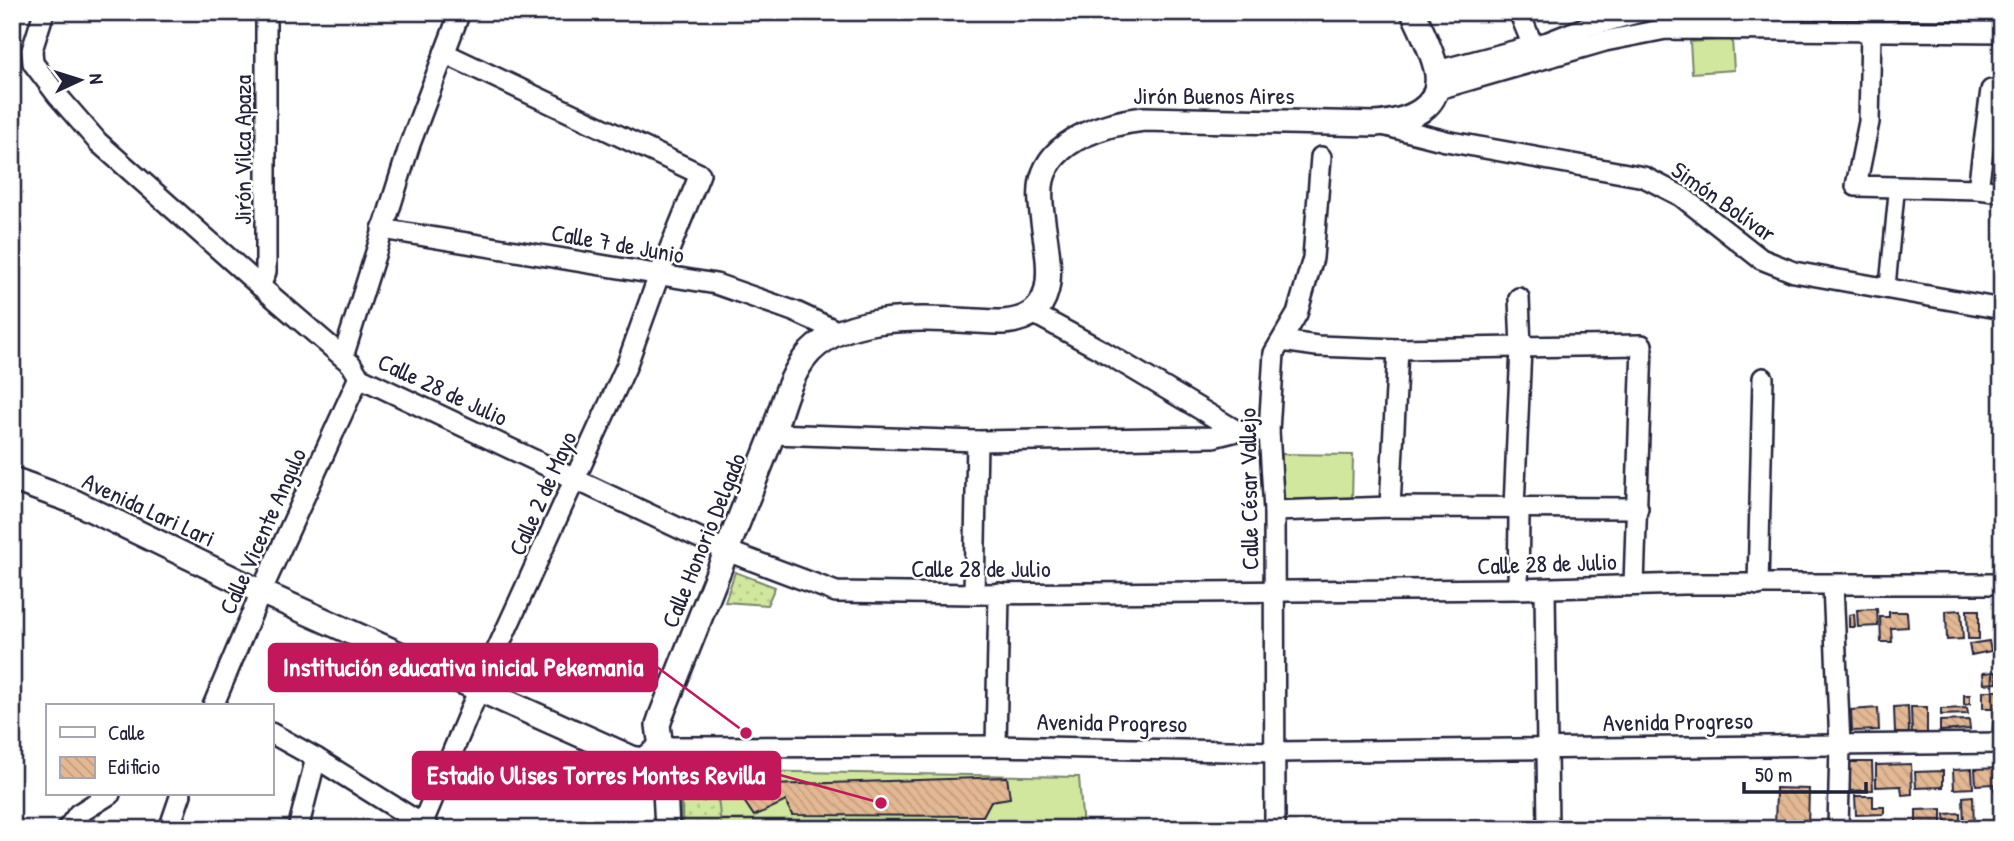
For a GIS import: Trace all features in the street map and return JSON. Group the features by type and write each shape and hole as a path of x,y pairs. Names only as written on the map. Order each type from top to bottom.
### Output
{"street":[{"name":"Calle 28 de Julio","path":"44,12 32,50 33,63 58,96 98,142 351,363 359,377 727,551 836,592 974,594 1545,589 1634,585 2002,584"},
{"name":"Jirón Vilca Apaza","path":"260,286 266,272 267,12"},
{"path":"342,357 382,229 460,12"},
{"path":"1413,12 1436,80 1535,52 1666,29 2002,32"},
{"path":"1519,12 1535,52"},
{"path":"1535,52 1548,42 1589,26 1640,12"},
{"path":"1871,32 1869,122 1856,186 2002,192"},
{"name":"Calle 2 de Mayo","path":"424,827 479,689 626,367 659,275 700,174 444,53"},
{"name":"Jirón Buenos Aires","path":"1031,312 1045,294 1049,276 1041,206 1042,181 1056,156 1089,133 1108,125 1144,119 1376,124 1411,118 1424,109 1436,80"},
{"path":"1978,189 1991,90"},
{"name":"Simón Bolívar","path":"1376,124 1446,141 1644,177 1681,196 1761,259 1794,272 2002,309"},
{"name":"Calle César Vallejo","path":"1275,829 1274,511 1269,431 1275,353 1297,314 1313,258 1321,157"},
{"path":"1881,288 1888,281 1897,188"},
{"name":"Calle 7 de Junio","path":"382,229 716,284 796,312 839,332"},
{"path":"1518,589 1519,515 1514,507 1521,348 1519,298"},
{"path":"839,332 883,321 1012,321 1031,312 1101,350 1237,431"},
{"name":"Calle Honorio Delgado","path":"667,829 658,725 661,716 773,434 787,391 800,365 814,347 839,332"},
{"path":"1282,341 1317,346 1398,349 1642,345 1634,585"},
{"path":"1390,507 1398,349"},
{"name":"Calle Vicente Angulo","path":"217,704 261,592 359,377"},
{"path":"1758,585 1763,378"},
{"path":"773,434 977,441 1213,437 1237,431 1269,431"},
{"path":"974,594 977,441"},
{"name":"Avenida Lari Lari","path":"12,479 75,502 261,592"},
{"path":"1274,511 1390,507 1637,508"},
{"path":"1833,585 1840,745 1838,829"},
{"path":"1545,589 1548,829"},
{"name":"Avenida Progreso","path":"261,592 638,761 644,760 661,747 996,746 1275,752 2002,743"},
{"path":"996,746 999,593"},
{"path":"273,734 317,758 424,827"},
{"path":"298,829 317,758"},
{"path":"72,821 107,796"},
{"path":"169,829 180,796"}],"green space":[{"path":"1732,39 1734,70 1692,73 1690,42"},
{"path":"1282,454 1353,455 1352,501 1282,500"},
{"path":"735,572 775,587 767,605 725,602"},
{"path":"680,770 1079,777 1083,829 681,829"},
{"path":"716,775 721,827 683,829 681,789 685,776"}],"building":[{"path":"1877,609 1878,626 1858,627 1857,610"},
{"path":"1961,610 1963,639 1947,640 1946,611"},
{"path":"1967,610 1979,610 1979,639 1968,639"},
{"path":"2002,610 2002,624 1996,624 1996,611"},
{"path":"1889,612 1907,612 1908,627 1891,628 1892,642 1881,642 1880,617 1889,617"},
{"path":"1854,614 1855,627 1849,627 1849,615"},
{"path":"1989,641 1991,651 1971,655 1969,644"},
{"path":"1996,672 1997,683 1984,684 1983,673"},
{"path":"1983,691 1999,691 2000,708 1983,708"},
{"path":"1964,695 1970,695 1970,704 1964,705"},
{"path":"1908,706 1909,733 1895,733 1894,707"},
{"path":"1911,707 1927,707 1927,734 1912,735"},
{"path":"1878,708 1879,730 1852,731 1851,710"},
{"path":"1967,708 1968,714 1941,715 1941,709"},
{"path":"1969,720 1970,729 1940,731 1940,721"},
{"path":"1993,722 2002,722 2001,738 1992,738"},
{"path":"1849,762 1872,762 1873,790 1850,791"},
{"path":"1911,764 1912,794 1902,795 1901,786 1876,787 1876,765"},
{"path":"2002,768 2002,790 1994,790 1994,784 1976,785 1975,769"},
{"path":"1972,769 1973,788 1954,789 1953,770"},
{"path":"1943,771 1943,787 1916,788 1915,772"},
{"path":"1007,777 1010,798 991,801 983,816 792,815 786,801 754,816 744,801 770,785"},
{"path":"1776,788 1809,789 1808,829 1775,829"},
{"path":"1855,796 1873,796 1873,807 1884,807 1884,814 1856,815"},
{"path":"1973,796 1974,829 1964,829 1963,797"},
{"path":"1942,809 1942,823 1916,824 1916,810"},
{"path":"1960,813 1960,824 1946,825 1945,814"},
{"path":"1886,820 1886,829 1852,829 1869,828 1869,821"},
{"path":"1168,823 1168,829 1089,829 1089,828"}],"place":[{"name":"Institución educativa inicial Pekemania","path":"746,733"},
{"name":"Estadio Ulises Torres Montes Revilla","path":"881,803"}]}
